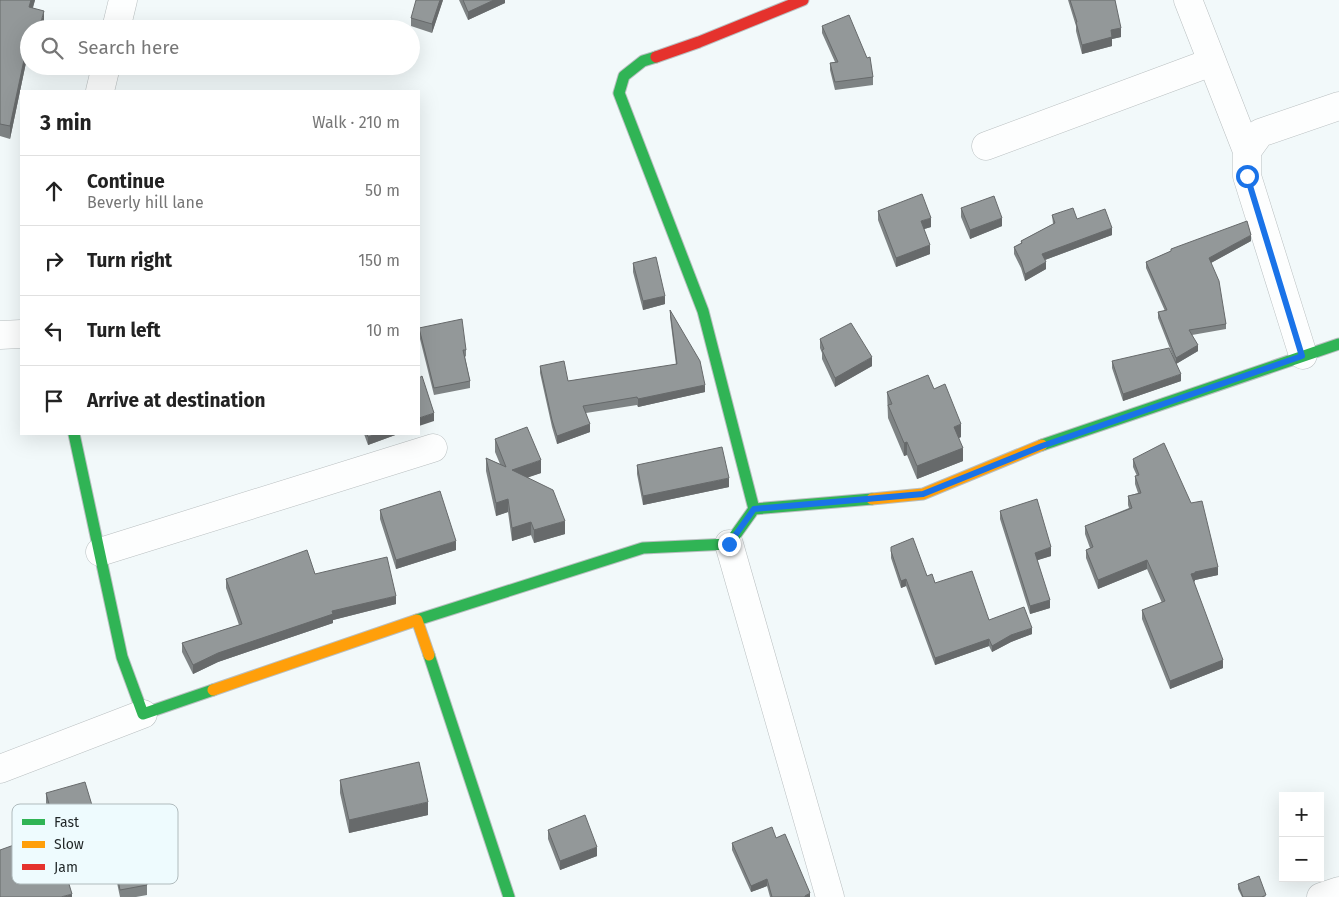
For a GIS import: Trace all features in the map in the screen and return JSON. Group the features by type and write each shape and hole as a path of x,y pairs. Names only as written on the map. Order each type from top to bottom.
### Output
{"street":[{"path":"118,20 123,0"},
{"path":"754,509 704,311 619,93 624,76 643,61 699,42 803,0"},
{"path":"1188,0 1247,151 1247,176 1302,356"},
{"path":"986,146 1212,62"},
{"path":"100,90 104,75"},
{"path":"1247,151 1260,133 1339,106"},
{"path":"0,335 20,334"},
{"path":"729,544 754,509 923,494 1042,446 1339,344"},
{"path":"74,435 122,657 143,714"},
{"path":"100,552 433,448"},
{"path":"0,769 143,714 417,620 643,548 729,544"},
{"path":"729,544 830,897"},
{"path":"417,620 509,897"},
{"path":"1320,897 1339,891"}],"building":[{"path":"0,0 31,0 29,7 44,11 42,20 20,20 21,75 10,126 0,124"},
{"path":"416,0 440,0 432,24 411,18"},
{"path":"463,0 494,0 468,12"},
{"path":"1070,0 1115,0 1121,28 1111,30 1112,37 1082,45"},
{"path":"849,15 867,58 870,57 873,77 835,82 830,63 838,62 822,26"},
{"path":"922,194 931,218 921,221 930,245 896,258 878,211"},
{"path":"994,196 1002,218 970,230 961,208"},
{"path":"1073,208 1077,219 1105,209 1112,228 1042,254 1046,262 1025,274 1014,247 1022,243 1021,241 1055,223 1052,215"},
{"path":"1247,221 1251,235 1209,258 1219,281 1226,324 1189,330 1198,345 1176,358 1158,312 1167,310 1146,262 1171,251 1171,249"},
{"path":"656,257 665,296 643,301 633,263"},
{"path":"670,310 700,361 705,385 638,399 637,397 583,406 590,424 557,436 540,366 564,361 568,381 677,364"},
{"path":"462,319 466,350 463,350 470,381 434,388 420,328"},
{"path":"851,323 872,357 835,378 822,350 824,349 820,339"},
{"path":"1169,348 1181,374 1123,394 1112,361"},
{"path":"928,375 934,389 945,384 961,424 954,427 963,448 917,466 907,442 904,443 888,405 892,404 887,392"},
{"path":"422,376 434,413 420,418 420,377"},
{"path":"527,427 541,460 512,470 553,490 565,521 534,530 531,522 512,528 508,499 496,503 486,458 506,467 495,439"},
{"path":"1164,443 1191,503 1202,501 1218,567 1191,574 1223,660 1170,681 1142,610 1165,601 1147,560 1098,580 1086,550 1093,547 1085,526 1132,508 1128,496 1141,493 1135,476 1139,475 1133,459"},
{"path":"722,447 729,478 643,496 637,465"},
{"path":"440,491 456,541 396,560 380,510"},
{"path":"1037,499 1051,547 1035,553 1050,600 1030,606 1000,511"},
{"path":"913,538 927,576 932,574 935,583 972,571 989,620 1024,607 1032,628 1011,635 992,646 989,639 935,658 906,579 901,581 891,551 891,547"},
{"path":"307,550 315,574 387,557 396,596 332,611 333,614 218,653 193,665 182,643 242,624 226,579"},
{"path":"419,762 428,802 349,820 340,780"},
{"path":"85,782 92,804 49,804 46,793"},
{"path":"585,815 597,847 560,861 548,830"},
{"path":"772,827 776,838 785,834 810,893 805,897 772,897 767,879 751,886 732,843"},
{"path":"12,846 12,884 69,884 72,894 61,897 0,897 0,850"},
{"path":"1259,876 1266,895 1262,897 1243,897 1238,884"},
{"path":"119,884 147,885 120,890"}],"traffic: fast":[{"path":"656,57 643,61 624,76 619,93 703,311 754,509"},
{"path":"1042,445 1339,344"},
{"path":"74,435 122,657 143,714 213,690"},
{"path":"417,620 643,548 729,544 754,509 872,499"},
{"path":"429,655 509,897"}],"traffic: slow":[{"path":"872,499 923,494 1042,445"},
{"path":"213,690 417,620 429,655"}],"traffic: jam":[{"path":"656,57 699,42 803,0"}],"route":[{"path":"729,544 754,509 923,494 1042,446 1302,356 1247,176"}]}
